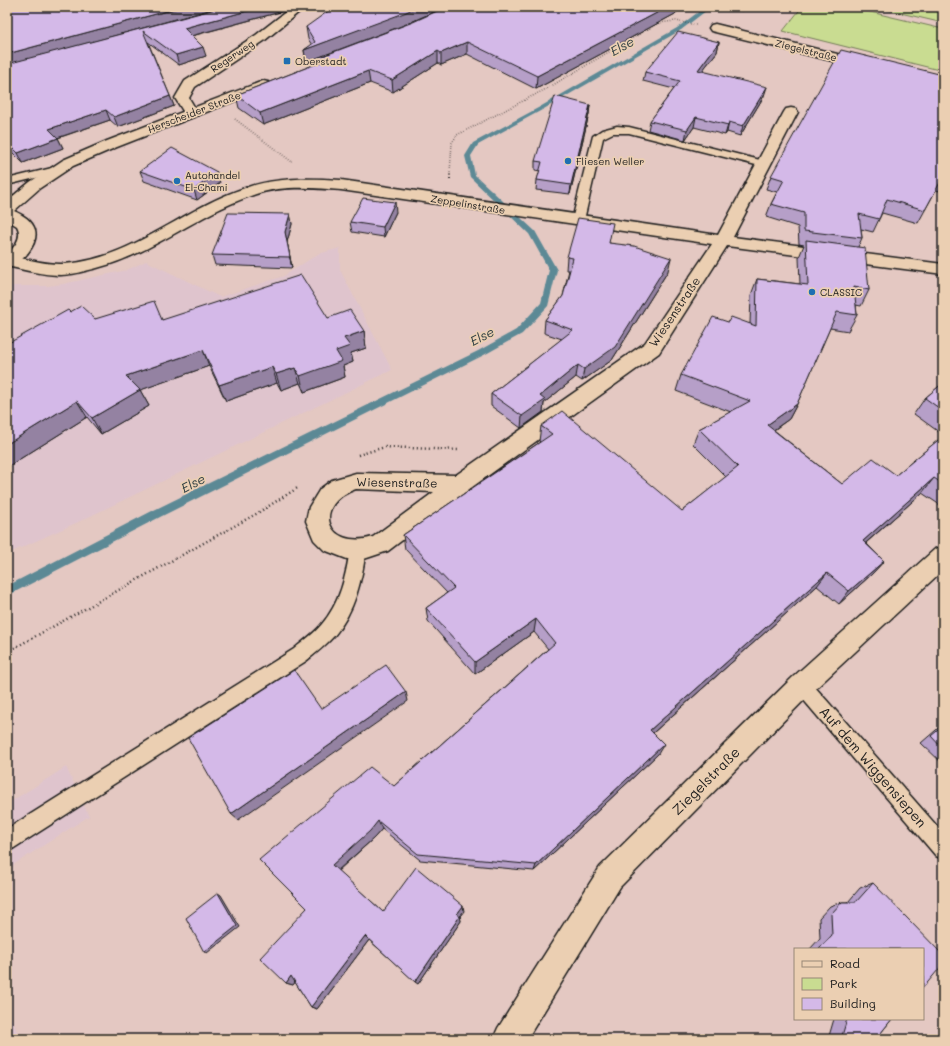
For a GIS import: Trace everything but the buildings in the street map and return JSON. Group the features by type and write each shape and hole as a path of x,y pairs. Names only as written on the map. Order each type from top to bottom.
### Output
{"street":[{"name":"Regerweg","path":"191,113 182,98 186,88 190,84 260,38 299,7"},
{"name":"Ziegelstraße","path":"715,28 875,67"},
{"name":"Herscheider Straße","path":"7,209 35,185 68,163 112,144 277,80"},
{"name":"Wiesenstraße","path":"460,484 356,481 340,486 328,495 320,507 317,521 322,533 332,544 347,549 364,549 380,544 460,484 652,348 723,240 791,112"},
{"name":"Zeppelinstraße","path":"9,262 55,269 72,269 99,264 126,254 164,235 203,211 240,194 280,184 310,183 341,185 542,215 943,270"},
{"path":"7,214 22,221 26,227 28,235 26,244 9,262"},
{"name":"Ziegelstraße","path":"510,1039 610,877 802,685 943,556"}],"lane":[{"path":"578,220 598,136 608,130 616,128 629,130 764,164"},
{"path":"7,182 56,170"},
{"path":"7,841 300,655 328,629 346,601 355,576 358,549"},
{"name":"Auf dem Wiggensiepen","path":"802,685 943,849"}],"path":[{"path":"450,201 452,143 458,135 546,89 658,23 676,21 698,25"},
{"path":"214,104 298,166 310,183"},
{"path":"357,455 371,449 393,445 432,450 505,452"},
{"path":"7,652 256,514 303,485"}],"shaded area":[{"path":"340,248 340,270 392,370 76,523 7,554 7,286 48,286 63,284 127,270 146,261 220,297 284,276 318,254"},
{"path":"66,767 89,816 7,869 7,804"},
{"path":"7,1006 20,1039 7,1039"}],"green space":[{"path":"802,7 849,7 943,29 943,71 783,31"},
{"path":"875,7 943,7 943,23"}],"waterway":[{"name":"Else","path":"7,591 158,513 481,353 519,332 545,304 553,270 532,233 472,176 468,156 475,144 540,109 679,29 708,7"}],"place":[{"name":"Oberstadt","path":"287,61"},
{"name":"Fliesen Weller","path":"568,161"},
{"name":"Autohandel El-Chami","path":"177,181"},
{"name":"CLASSIC","path":"812,292"}]}
